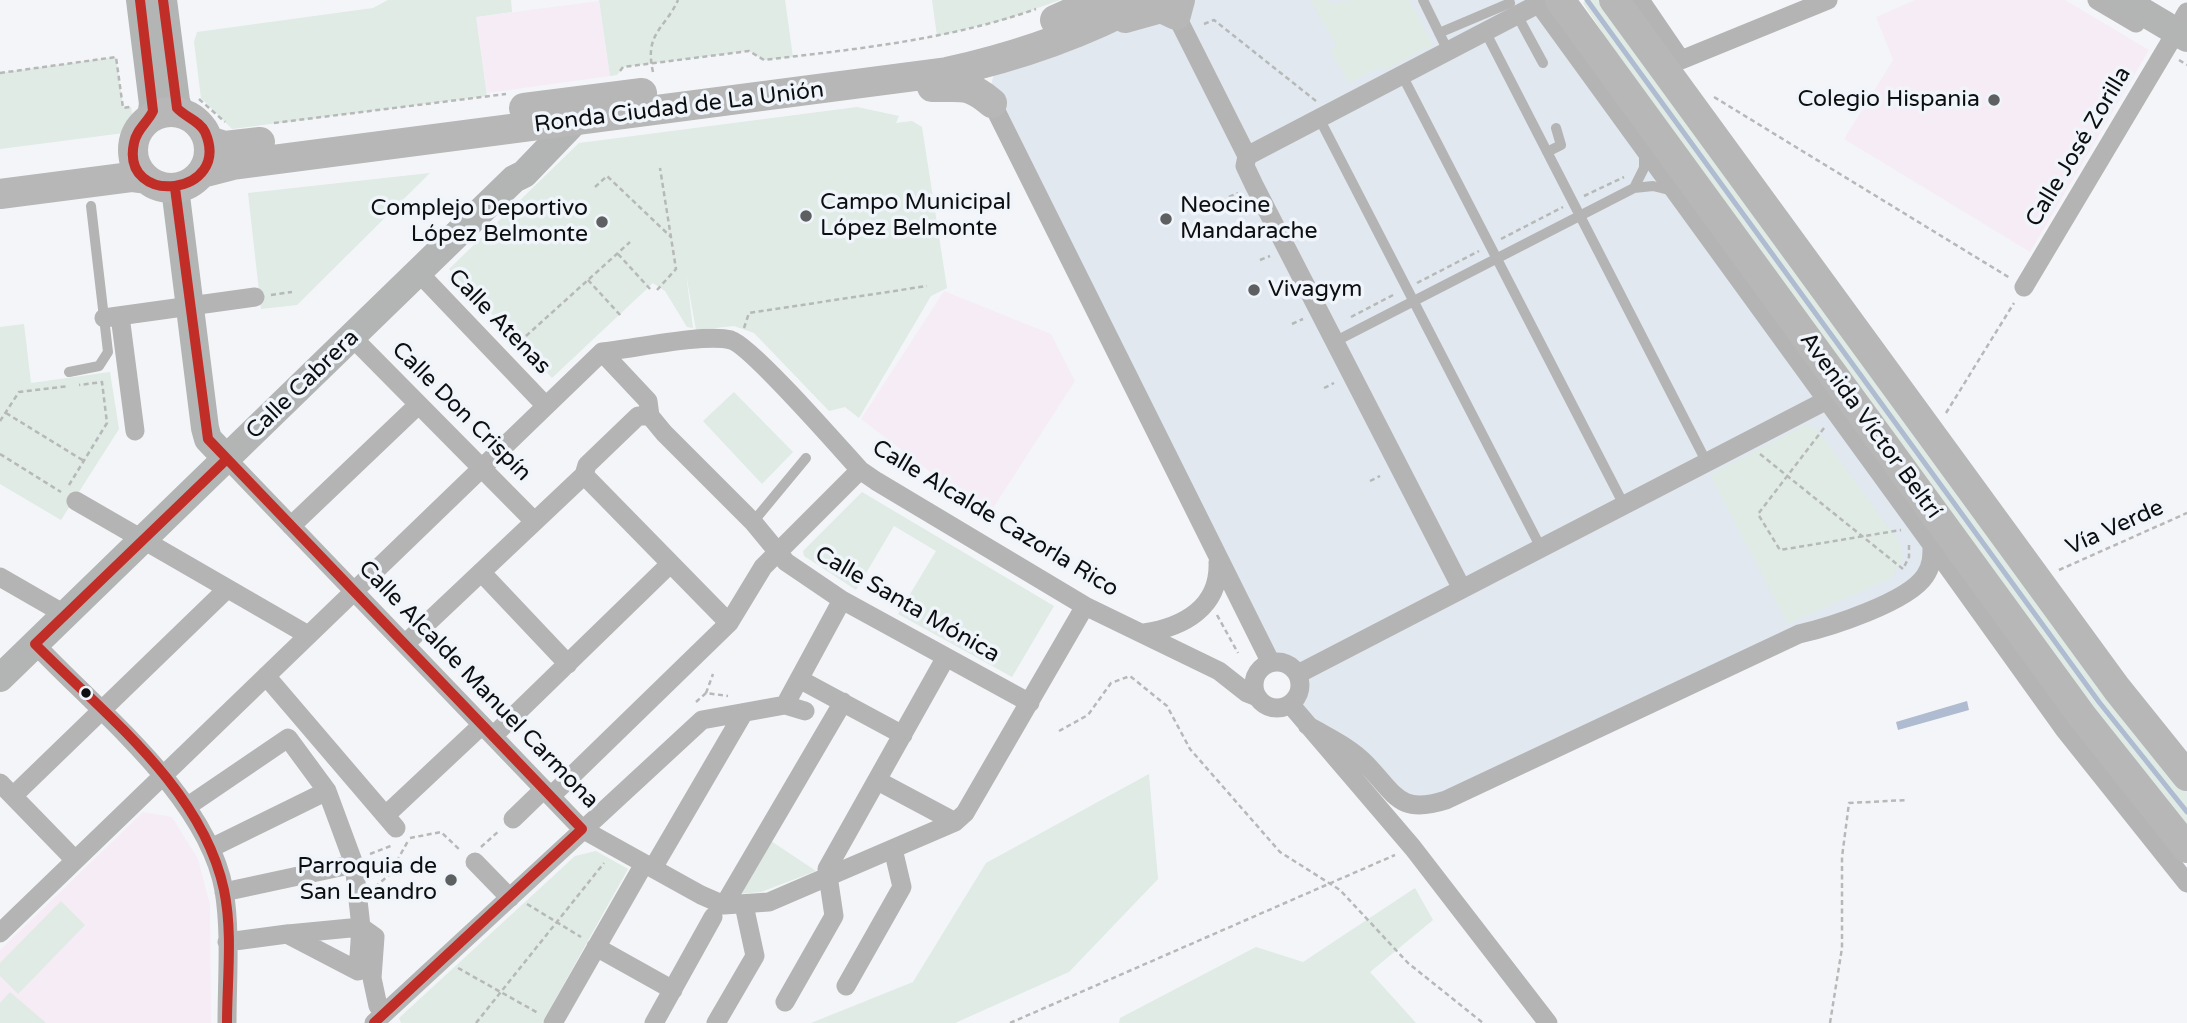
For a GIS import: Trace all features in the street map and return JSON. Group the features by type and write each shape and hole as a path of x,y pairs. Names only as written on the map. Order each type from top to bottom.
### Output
{"main road":[{"name":"Ronda Ciudad de La Unión","path":"220,135 233,145 918,57 1012,34 1100,0"},
{"name":"Ronda Ciudad de La Unión","path":"202,173 233,165 947,72 1073,34 1145,0"},
{"name":"Avenida Víctor Beltrí","path":"1614,0 2117,689 2187,776"},
{"name":"Avenida Víctor Beltrí","path":"1544,1 2082,716 2187,848"},
{"path":"1073,34 1156,9 1178,7"},
{"path":"992,103 991,77 1010,55"},
{"path":"861,85 963,85 980,92 992,103"},
{"path":"0,174 119,159 132,147 138,130 175,110 220,135 209,152 202,173 194,180 175,188 159,187 146,179 138,170 132,147"},
{"path":"0,194 131,177 146,179"}],"street":[{"path":"140,0 153,104 175,110 163,0"},
{"path":"1640,0 1681,60 1828,0"},
{"path":"2097,0 2182,27"},
{"path":"2123,0 2182,27"},
{"path":"2156,0 2182,27"},
{"path":"1247,156 1320,112 1402,75 1485,31 1513,7 1544,1 1643,150 1933,545 2064,729 2187,883"},
{"path":"1178,7 1247,156 1245,166 1254,186 1462,589"},
{"name":"Calle José Zorilla","path":"2024,287 2182,27"},
{"path":"992,103 1218,561 1264,666 1254,688 1257,697 1269,707 1290,705 1299,694 1298,674 1289,664 1264,666 1219,671"},
{"name":"Calle Cabrera","path":"0,678 514,179 524,174 574,122"},
{"path":"495,131 518,144 519,161 514,179"},
{"path":"175,188 205,428 208,439 227,459"},
{"name":"Calle Atenas","path":"419,273 545,405"},
{"path":"135,431 112,317 255,297"},
{"name":"Calle Don Crispín","path":"352,337 534,522"},
{"path":"0,933 602,352 713,339 742,339"},
{"name":"Calle Alcalde Cazorla Rico","path":"742,339 860,470 1085,606 1219,671 1247,693 1257,697"},
{"name":"Calle Santa Mónica","path":"602,352 776,551 800,573 842,600 1030,703"},
{"path":"1298,674 1827,400"},
{"path":"291,526 418,405"},
{"path":"405,644 584,475 587,465 649,408"},
{"name":"Calle Alcalde Manuel Carmona","path":"227,459 582,829 727,909"},
{"path":"513,819 547,793 729,623 763,567 776,551 860,470"},
{"path":"584,475 729,623"},
{"path":"76,501 308,635"},
{"path":"1307,725 1366,764 1391,795 1405,804 1424,807 1447,800 1799,634 1832,627 1905,594 1925,576 1931,563 1933,545"},
{"path":"1144,633 1172,629 1200,611 1216,584 1218,561"},
{"path":"266,676 397,827 488,731 568,664 670,564"},
{"path":"481,572 568,664"},
{"path":"0,577 66,615"},
{"path":"75,860 6,789 102,712 227,589"},
{"path":"785,705 842,600"},
{"path":"727,909 769,902 955,822 965,813 1085,606"},
{"path":"35,644 163,775 188,806 211,848 224,892 227,1023"},
{"path":"785,1002 835,916 826,878 827,869 946,657"},
{"path":"799,679 903,735"},
{"path":"654,1023 727,909 843,702"},
{"path":"227,942 361,927 375,936 372,978 382,1017 516,899 582,829 702,720 785,705 805,711"},
{"path":"1290,705 1413,848 1548,1023"},
{"path":"554,1023 596,947 743,714"},
{"path":"188,806 288,738 327,790 354,864 361,927 358,971 287,934"},
{"path":"878,781 955,822"},
{"path":"211,848 327,790"},
{"path":"846,986 902,887 893,849"},
{"path":"472,860 516,899"},
{"path":"224,892 354,864"},
{"path":"716,1023 755,956 727,909"},
{"path":"596,947 673,990"}],"lane":[{"path":"1423,0 1448,51"},
{"path":"1440,33 1510,3 1543,63"},
{"path":"1485,31 1707,463"},
{"path":"1402,75 1624,505"},
{"path":"1320,112 1541,548"},
{"path":"1548,152 1561,145 1556,128"},
{"path":"1634,188 1644,168 1643,150"},
{"path":"1334,342 1415,303 1634,188 1659,186 1675,193"},
{"path":"69,372 99,366 108,352 112,317 91,206"},
{"path":"753,522 806,458"}],"path":[{"path":"655,79 651,64 653,38 678,0"},
{"path":"617,75 623,67 749,51 764,60 891,44 962,31 1040,7"},
{"path":"1204,24 1214,20 1320,112"},
{"path":"0,73 116,57 123,108"},
{"path":"272,124 513,93"},
{"path":"1710,94 2024,287 1945,414"},
{"path":"175,110 201,98 220,135"},
{"path":"657,290 676,269 660,168"},
{"path":"595,187 607,176 672,238"},
{"path":"1350,317 1623,176"},
{"path":"1228,197 1240,192"},
{"path":"526,336 630,242"},
{"path":"617,253 651,290"},
{"path":"1260,260 1270,256"},
{"path":"587,280 622,317"},
{"path":"742,339 749,313 927,286"},
{"path":"1292,324 1303,319"},
{"path":"0,421 19,393 102,382 107,423 63,494 0,454"},
{"path":"1324,388 1334,383"},
{"path":"5,413 84,461"},
{"path":"1817,418 1824,429 1758,514 1780,550 1860,534 1900,530"},
{"path":"1756,450 1903,569 1909,557 1909,541 1893,520"},
{"path":"1370,481 1380,476"},
{"name":"Vía Verde","path":"2056,571 2187,513"},
{"path":"1212,606 1238,653"},
{"path":"706,693 713,674"},
{"path":"1059,731 1088,715 1111,683 1130,676 1167,706 1190,749 1280,852 1329,882 1408,963 1483,1023"},
{"path":"1830,1023 1842,948 1842,857 1849,803 1908,800"},
{"path":"397,827 440,832 472,860 513,819"},
{"path":"354,864 369,854 397,827"},
{"path":"358,903 389,875 397,827"},
{"path":"1010,1023 1329,882 1413,848"},
{"path":"476,1023 609,858"},
{"path":"516,899 596,947"},
{"path":"453,964 554,1023"}],"shaded area":[{"path":"388,0 511,0 512,12 476,17 487,96 232,129 201,98 194,42 197,32 373,8"},
{"path":"599,0 785,0 793,57 764,60 749,51 623,67 617,75 610,76"},
{"path":"932,0 1060,0 1007,19 937,36"},
{"path":"1180,0 1536,0 1932,545 1925,576 1424,807 1291,705 1301,686 1298,674 1289,664 1276,661 990,88 996,67"},
{"path":"1310,0 1328,0 1330,5 1350,0 1409,0 1433,45 1384,70 1380,67 1349,83 1330,50 1337,46"},
{"path":"1587,0 1614,0 2187,776 2187,848 1590,42 1602,32 1583,3"},
{"name":"Colegio Hispania","path":"1915,0 2065,0 2149,50 2030,252 1844,139 1893,60 1876,17"},
{"path":"599,1 610,76 487,93 476,17"},
{"path":"116,57 123,107 131,107 133,118 124,133 0,149 0,73"},
{"path":"857,107 899,116 896,123 912,121 922,127 947,288 931,296 859,418 845,407 829,411 754,333 734,326 696,330 686,274 693,328 687,327 665,291 653,283 552,378 449,269 579,143"},
{"path":"430,173 297,305 261,309 248,193"},
{"path":"944,291 1051,334 1075,381 988,516 861,419"},
{"path":"24,324 31,383 110,372 119,429 61,520 0,484 0,327"},
{"path":"734,392 793,452 762,484 703,421"},
{"path":"1806,425 1817,429 1900,543 1903,559 1891,578 1788,624 1710,475"},
{"path":"862,492 1054,606 1012,677 898,614 936,551 894,526 856,590 804,556 803,551"},
{"path":"1149,774 1158,879 1069,972 955,1023 811,1023 913,982 986,863"},
{"path":"143,812 172,817 198,859 210,905 211,1023 0,1023 0,950"},
{"path":"771,841 816,871 761,892 739,894"},
{"path":"596,851 628,869 542,1023 401,1023 399,1018 575,856"},
{"path":"1415,888 1433,920 1370,972 1416,1023 1119,1023 1120,1018 1256,947 1303,962"},
{"path":"61,901 85,925 18,994 0,976 0,963"},
{"path":"10,992 46,1023 0,1023 0,1003"}],"water":[{"path":"1967,701 1969,710 1898,730 1896,722"}],"waterway":[{"path":"1587,0 2099,702 2187,812"}],"transit line":[{"path":"140,0 153,111 135,138 134,164 143,178 158,185 175,186 191,181 204,170 209,154 203,128 177,108 163,0"},
{"path":"175,188 208,439 582,829 374,1023"},
{"path":"227,459 35,644 148,755 195,819 212,853 227,906 227,1023"}],"place":[{"name":"Colegio Hispania","path":"1994,100"},
{"name":"Campo Municipal López Belmonte","path":"806,216"},
{"name":"Neocine Mandarache","path":"1166,219"},
{"name":"Complejo Deportivo López Belmonte","path":"602,222"},
{"name":"Vivagym","path":"1254,290"},
{"name":"Parroquia de San Leandro","path":"451,880"}]}
